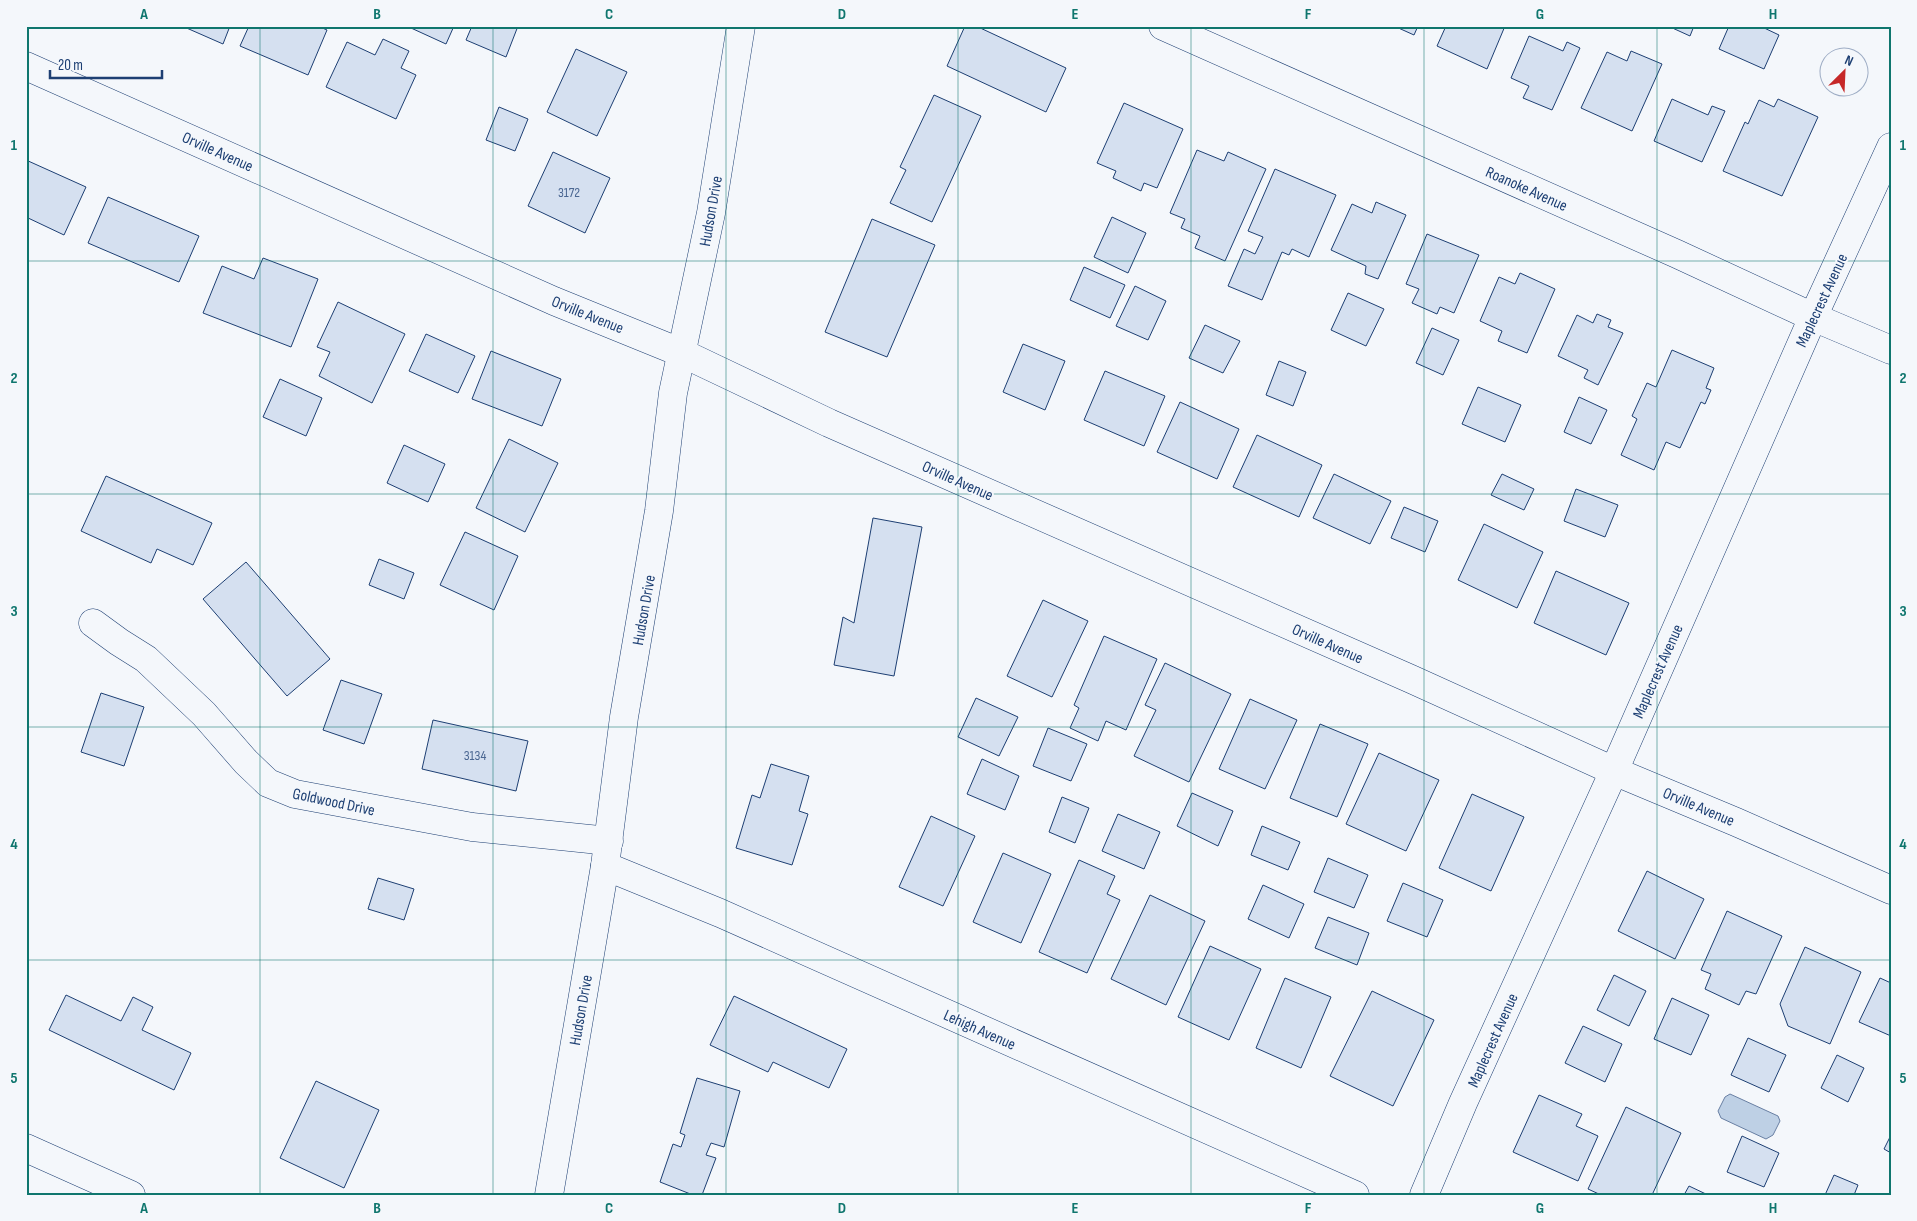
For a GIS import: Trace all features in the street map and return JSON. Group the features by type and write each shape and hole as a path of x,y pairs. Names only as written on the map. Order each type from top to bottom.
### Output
{"street":[{"name":"Hudson Drive","path":"549,1195 607,854 624,717 659,511 673,393 711,213 741,26"},
{"name":"Roanoke Avenue","path":"1163,26 1677,254 1812,317 1891,350"},
{"name":"Orville Avenue","path":"26,66 554,301 682,352 793,407 1436,690 1614,771 1891,890"},
{"name":"Maplecrest Avenue","path":"1424,1195 1463,1103 1614,771 1812,317 1891,147"},
{"name":"Goldwood Drive","path":"93,623 146,659 204,714 246,762 268,783 295,794 607,854"},
{"name":"Lehigh Avenue","path":"607,854 720,913 1355,1195"},
{"path":"26,1148 131,1195"}],"water":[{"path":"1730,1094 1778,1116 1780,1121 1773,1135 1766,1139 1721,1118 1718,1111 1725,1097"}],"building":[{"path":"182,26 230,26 223,44"},
{"path":"249,26 318,26 327,30 308,75 240,46"},
{"path":"412,26 454,26 446,44 411,28"},
{"path":"472,26 518,26 506,57 466,40"},
{"path":"965,26 976,26 1066,68 1046,112 947,66"},
{"path":"1394,26 1418,26 1414,35"},
{"path":"1446,26 1505,26 1487,69 1437,46"},
{"path":"1668,26 1694,26 1690,36"},
{"path":"1729,26 1760,26 1779,35 1764,69 1719,49"},
{"path":"1529,36 1563,51 1567,42 1580,48 1552,110 1523,98 1529,86 1511,78"},
{"path":"383,39 409,51 401,68 416,75 396,119 326,87 347,42 375,55"},
{"path":"576,49 627,72 597,136 547,112"},
{"path":"1631,51 1662,64 1632,131 1581,108 1607,52 1627,61"},
{"path":"934,95 981,116 932,222 890,203 906,170 900,167"},
{"path":"1672,99 1708,115 1712,106 1725,111 1702,162 1654,141"},
{"path":"1778,99 1818,117 1782,196 1723,171 1745,122 1748,124 1759,100 1774,107"},
{"path":"1124,103 1183,129 1157,188 1144,183 1141,191 1113,178 1116,171 1097,163"},
{"path":"499,107 528,119 515,151 486,140"},
{"path":"1197,150 1224,161 1228,152 1266,169 1225,261 1195,248 1200,236 1181,228 1185,219 1170,213"},
{"path":"553,152 610,178 585,233 528,206"},
{"path":"26,160 86,187 64,235 26,217"},
{"path":"1275,169 1336,195 1309,257 1292,249 1289,255 1282,252 1262,300 1228,286 1244,249 1255,254 1263,237 1248,231"},
{"path":"108,197 199,236 179,282 88,243"},
{"path":"1376,202 1406,215 1378,279 1365,274 1366,266 1331,250 1352,204 1372,213"},
{"path":"1112,217 1146,233 1128,273 1094,257"},
{"path":"872,219 935,245 887,357 825,332"},
{"path":"1427,234 1479,255 1454,313 1440,307 1437,314 1412,303 1419,289 1406,284"},
{"path":"263,258 318,279 291,347 203,313 222,266 254,279"},
{"path":"1084,267 1125,285 1110,318 1070,300"},
{"path":"1520,273 1555,289 1527,353 1498,341 1502,331 1480,321 1499,277 1515,284"},
{"path":"1135,286 1166,301 1148,340 1116,326"},
{"path":"1348,293 1384,309 1366,346 1331,330"},
{"path":"338,302 405,334 372,403 319,376 330,352 317,347"},
{"path":"1597,314 1611,320 1608,327 1623,333 1598,385 1584,378 1588,370 1558,356 1577,315 1593,323"},
{"path":"1205,325 1240,341 1223,373 1189,358"},
{"path":"1432,328 1459,340 1443,375 1416,363"},
{"path":"426,334 475,356 458,393 409,371"},
{"path":"1023,344 1065,361 1045,410 1003,392"},
{"path":"1672,350 1714,368 1706,388 1711,390 1705,404 1701,402 1680,448 1666,442 1654,470 1621,455 1637,419 1632,416 1647,383 1656,387"},
{"path":"491,351 561,379 542,426 472,399"},
{"path":"1279,361 1306,372 1293,406 1266,395"},
{"path":"1105,371 1165,396 1144,446 1084,420"},
{"path":"280,379 322,398 306,436 263,417"},
{"path":"1478,387 1521,405 1505,442 1462,424"},
{"path":"1579,397 1607,410 1591,444 1564,432"},
{"path":"1180,402 1239,429 1217,479 1157,452"},
{"path":"1257,435 1322,465 1299,517 1233,487"},
{"path":"509,439 558,463 525,532 476,508"},
{"path":"404,445 445,464 428,502 387,483"},
{"path":"1334,474 1391,501 1370,544 1313,518"},
{"path":"1502,474 1534,489 1524,510 1491,495"},
{"path":"106,476 212,523 193,565 157,549 151,563 81,531"},
{"path":"1576,489 1618,505 1605,537 1564,521"},
{"path":"1404,507 1438,521 1425,552 1391,538"},
{"path":"873,518 922,527 894,676 834,665 843,617 854,623"},
{"path":"1484,524 1543,552 1517,608 1458,580"},
{"path":"465,532 518,556 494,610 440,585"},
{"path":"379,559 414,573 404,599 369,585"},
{"path":"246,562 330,659 287,696 203,599"},
{"path":"1556,571 1629,603 1606,655 1534,623"},
{"path":"1043,600 1088,621 1052,697 1007,676"},
{"path":"1104,636 1157,659 1126,730 1106,721 1098,741 1070,728 1079,708 1074,705"},
{"path":"1165,663 1231,694 1189,782 1134,756 1156,710 1145,705"},
{"path":"341,680 382,694 364,744 323,730"},
{"path":"101,693 144,707 124,766 81,752"},
{"path":"976,698 1018,717 999,756 958,737"},
{"path":"1250,699 1297,720 1265,789 1219,769"},
{"path":"433,720 528,741 516,791 422,769"},
{"path":"1320,724 1368,744 1337,817 1290,798"},
{"path":"1048,728 1087,744 1071,781 1033,766"},
{"path":"1379,753 1439,780 1406,851 1346,824"},
{"path":"982,759 1019,776 1005,810 967,794"},
{"path":"771,764 809,776 799,811 808,814 792,865 736,848 752,795 760,798"},
{"path":"1192,793 1233,811 1218,846 1177,826"},
{"path":"1472,794 1524,817 1491,891 1439,868"},
{"path":"1062,797 1089,808 1075,843 1049,832"},
{"path":"1118,814 1160,832 1144,869 1102,851"},
{"path":"931,816 975,836 943,906 899,887"},
{"path":"1262,826 1300,842 1288,870 1251,855"},
{"path":"1003,853 1051,874 1021,943 973,922"},
{"path":"1328,858 1368,875 1354,908 1314,892"},
{"path":"1079,860 1115,876 1107,894 1120,900 1087,973 1039,952"},
{"path":"1647,871 1704,899 1675,959 1618,931"},
{"path":"378,878 414,889 404,920 368,909"},
{"path":"1403,883 1443,900 1427,937 1387,921"},
{"path":"1263,885 1304,904 1289,938 1248,919"},
{"path":"1150,895 1205,921 1166,1005 1111,979"},
{"path":"1727,911 1782,936 1756,994 1746,991 1739,1005 1705,989 1711,974 1701,970"},
{"path":"1328,917 1369,933 1357,965 1315,948"},
{"path":"1210,946 1261,969 1229,1040 1178,1017"},
{"path":"1805,947 1861,972 1830,1044 1788,1026 1780,1004"},
{"path":"1614,975 1646,991 1629,1026 1597,1010"},
{"path":"1285,978 1331,997 1301,1068 1256,1048"},
{"path":"1880,978 1891,983 1891,1036 1859,1022"},
{"path":"1372,991 1434,1020 1393,1106 1330,1076"},
{"path":"66,995 121,1021 133,997 153,1007 142,1030 191,1053 174,1090 49,1030"},
{"path":"734,996 847,1049 829,1088 773,1062 768,1072 710,1045"},
{"path":"1672,998 1709,1015 1691,1055 1654,1039"},
{"path":"1583,1026 1622,1044 1605,1082 1565,1063"},
{"path":"1748,1038 1786,1055 1769,1092 1731,1075"},
{"path":"1837,1055 1864,1068 1848,1102 1821,1088"},
{"path":"697,1078 740,1091 724,1147 711,1143 706,1155 716,1158 702,1195 693,1195 660,1182 673,1144 681,1147 685,1135 680,1133"},
{"path":"316,1081 379,1110 344,1188 280,1158"},
{"path":"1539,1095 1582,1114 1576,1126 1598,1136 1578,1181 1513,1152"},
{"path":"1626,1107 1681,1133 1652,1195 1601,1195 1588,1189"},
{"path":"1891,1135 1891,1153 1884,1149"},
{"path":"1742,1136 1779,1153 1764,1187 1727,1172"},
{"path":"1834,1175 1858,1185 1854,1195 1825,1195"},
{"path":"1689,1186 1708,1195 1684,1195"}]}
